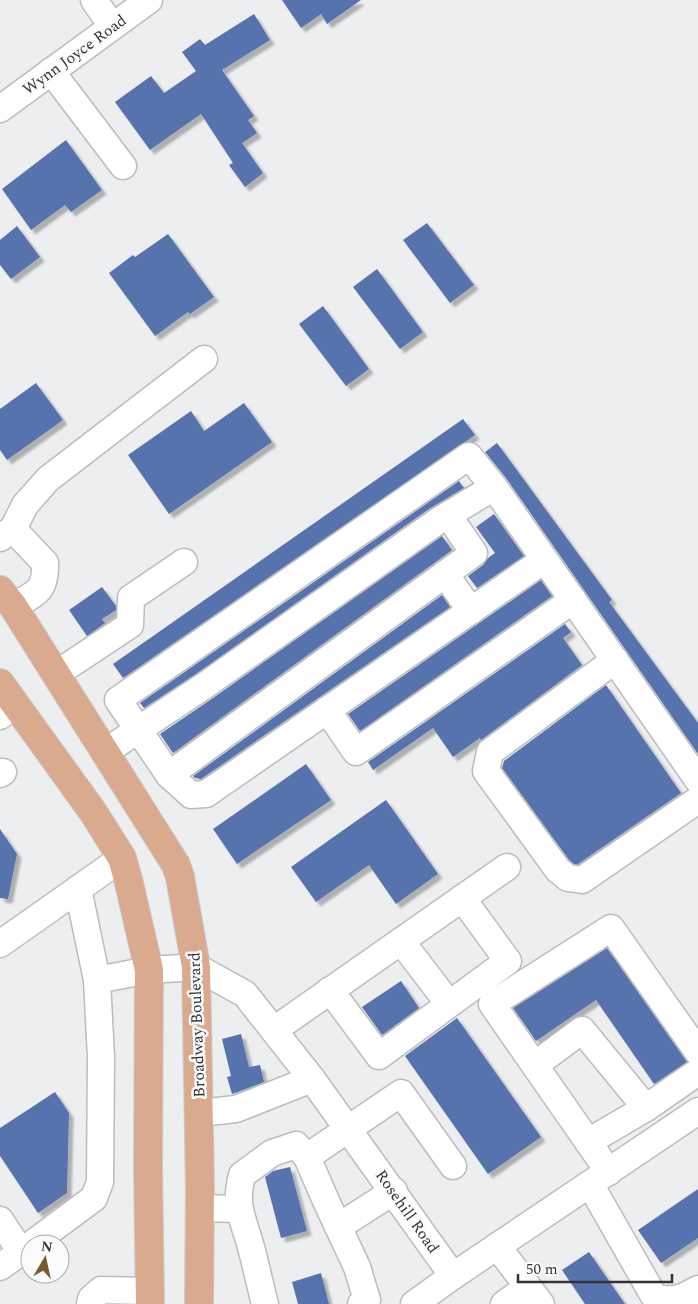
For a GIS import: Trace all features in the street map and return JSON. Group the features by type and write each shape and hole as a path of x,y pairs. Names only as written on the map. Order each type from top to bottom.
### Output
{"main road":[{"name":"Broadway Boulevard","path":"6,598 176,865 180,877 196,967 200,1208 199,1304"},
{"path":"5,701 93,812 122,858 149,970 148,1168 150,1297"}],"street":[{"path":"94,0 112,26"},
{"name":"Wynn Joyce Road","path":"0,109 149,0"},
{"path":"51,71 123,166"},
{"path":"6,598 38,591 45,578 44,563 6,534 25,505 48,479 204,359"},
{"path":"544,560 206,794 191,795 168,774 118,700 469,456 494,487 698,780"},
{"path":"105,752 204,686 448,514 494,487"},
{"path":"168,774 474,553 448,514"},
{"path":"56,674 130,625 130,598 184,562"},
{"path":"445,574 471,610"},
{"path":"327,710 356,752 573,600"},
{"path":"615,660 490,752 486,771 558,870 568,878 582,880 698,800"},
{"path":"0,944 122,858"},
{"path":"274,1030 507,867"},
{"path":"46,1234 94,1198 100,1182 101,1057 97,980 78,890"},
{"path":"330,990 379,1056 508,961 462,898"},
{"path":"698,1052 611,928 492,1004 588,1142 599,1178 656,1298 672,1301 698,1289"},
{"path":"401,941 449,1004"},
{"path":"97,980 149,970 196,967"},
{"name":"Rosehill Road","path":"196,967 246,994 394,1190 453,1276"},
{"path":"535,1065 582,1030 646,1108"},
{"path":"588,1142 646,1108 698,1072"},
{"path":"199,1113 236,1109 312,1079"},
{"path":"307,1157 401,1094 452,1166"},
{"path":"414,1304 698,1111"},
{"path":"265,1304 239,1209 238,1190 242,1175 272,1153 296,1145 307,1157 357,1267 367,1300 361,1304"},
{"path":"338,1227 394,1190"},
{"path":"200,1208 239,1209"},
{"path":"0,1220 20,1239"},
{"path":"497,1246 530,1289 504,1304"},
{"path":"0,1267 20,1253"},
{"path":"90,1304 91,1299 101,1290 150,1297"}],"building":[{"path":"282,0 361,0 327,24 321,14 301,28"},
{"path":"254,14 270,40 222,70 254,116 248,120 257,133 242,143 263,173 245,187 229,165 233,163 201,114 150,150 115,102 151,76 164,93 196,71 182,52 200,39 205,45"},
{"path":"66,140 102,190 71,212 65,205 31,230 2,189"},
{"path":"427,223 474,285 450,303 403,240"},
{"path":"17,226 40,257 11,279 0,265 0,240"},
{"path":"168,234 214,297 190,314 188,312 155,336 109,273 133,255 135,257"},
{"path":"377,269 423,332 400,349 353,287"},
{"path":"323,306 369,369 346,386 299,324"},
{"path":"36,383 63,420 7,460 0,450 0,409"},
{"path":"244,403 272,442 169,514 128,455 191,411 204,431"},
{"path":"463,419 475,435 123,678 113,664"},
{"path":"497,443 612,600 609,602 698,723 698,754 506,478 485,452"},
{"path":"459,481 464,488 429,509 196,674 144,708 140,703"},
{"path":"494,514 524,556 477,588 468,576 495,553 476,527"},
{"path":"442,536 452,550 173,753 160,734"},
{"path":"541,580 552,596 360,731 348,714"},
{"path":"102,587 116,606 116,610 102,619 105,623 87,636 69,610"},
{"path":"442,595 450,607 201,779 193,776"},
{"path":"565,624 571,632 563,638 582,665 481,740 480,738 453,757 433,728 373,770 368,762"},
{"path":"606,685 681,793 578,864 574,864 569,860 502,768 504,761"},
{"path":"306,764 331,800 237,864 213,829"},
{"path":"386,800 438,874 396,904 369,865 316,902 291,867"},
{"path":"0,829 17,854 8,899 0,898"},
{"path":"607,948 687,1062 654,1084 596,1000 536,1041 513,1008"},
{"path":"401,981 419,1008 382,1035 362,1007"},
{"path":"457,1018 541,1137 488,1174 405,1056"},
{"path":"241,1034 249,1067 260,1065 264,1082 232,1094 227,1077 231,1076 222,1039"},
{"path":"55,1092 69,1113 67,1193 38,1213 0,1156 0,1128"},
{"path":"290,1167 307,1231 281,1238 265,1177 273,1171"},
{"path":"698,1189 698,1238 661,1263 638,1230"},
{"path":"589,1252 625,1304 585,1304 562,1270"},
{"path":"321,1273 329,1304 298,1304 292,1282"}]}
